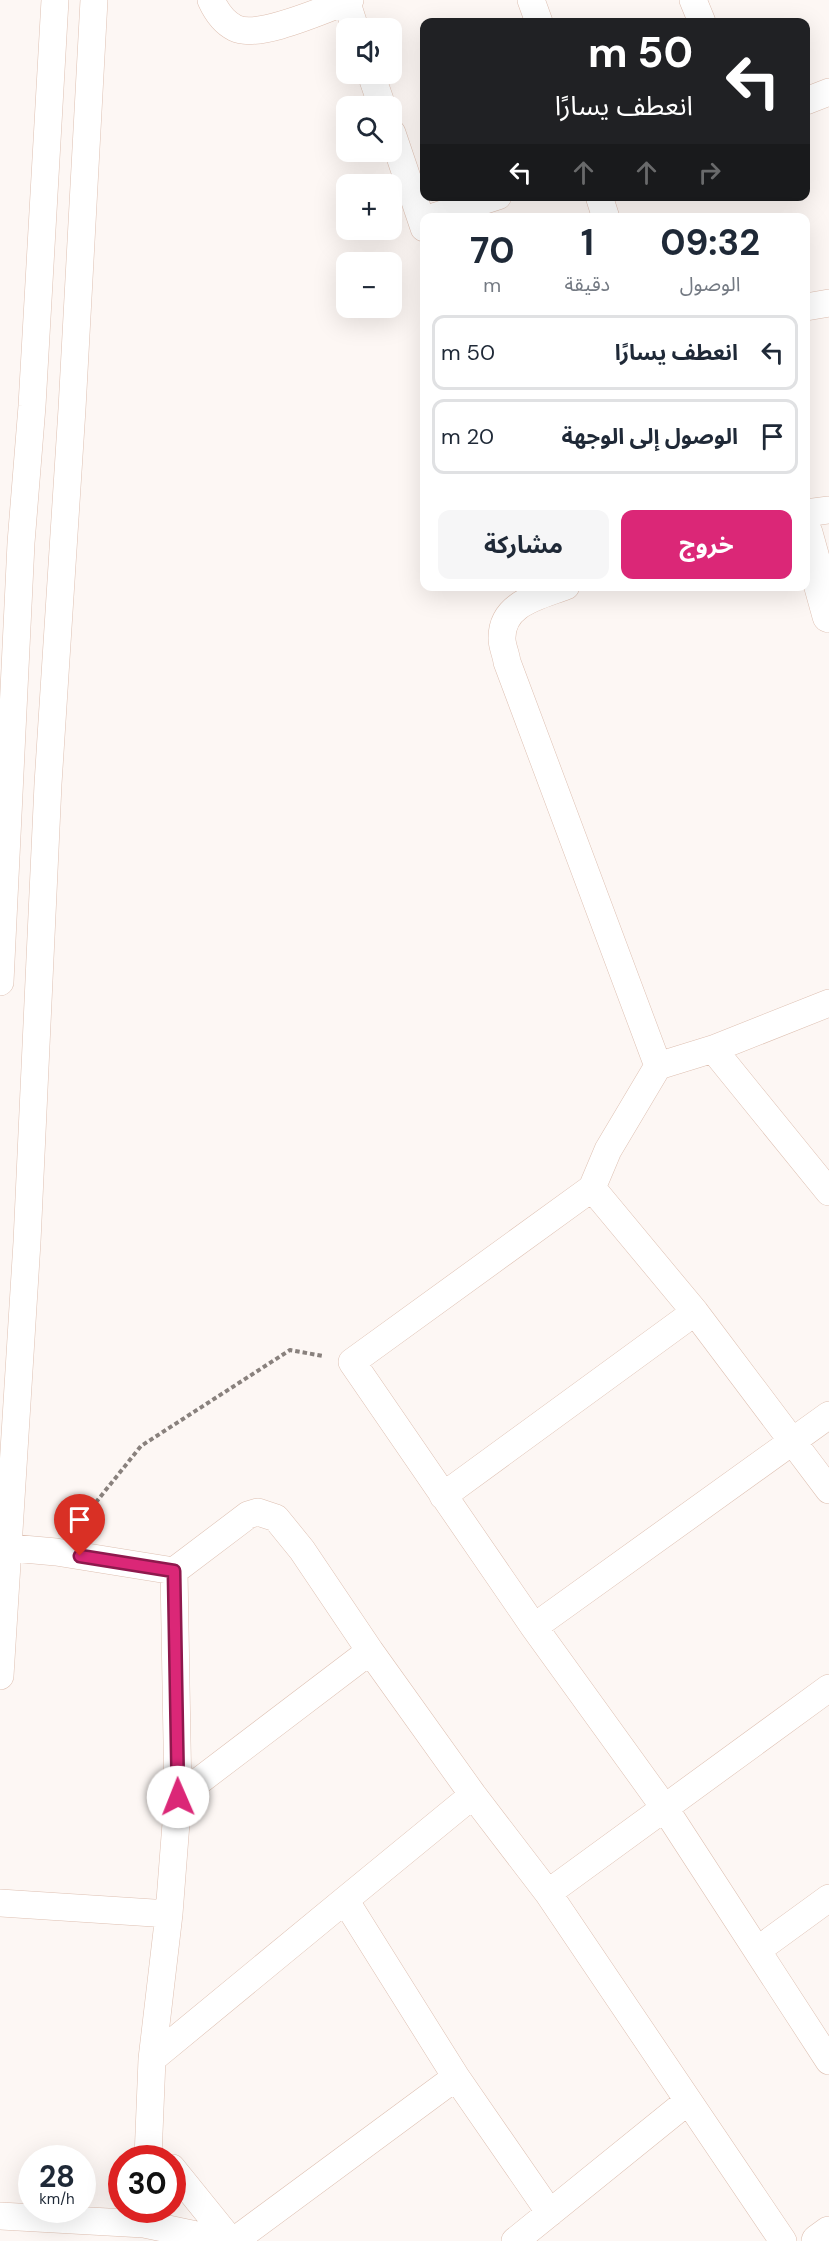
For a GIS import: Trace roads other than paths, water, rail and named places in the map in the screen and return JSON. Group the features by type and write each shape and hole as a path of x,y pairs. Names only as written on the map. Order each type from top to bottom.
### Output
{"street":[{"path":"0,982 21,543 33,394 56,0"},
{"path":"0,1676 4,1548 27,1242 48,784 72,409 94,0"},
{"path":"211,0 218,14 236,29 256,31 281,25 347,0 353,18"},
{"path":"531,0 538,18"},
{"path":"693,0 700,18"},
{"path":"810,99 829,92"},
{"path":"402,160 422,213"},
{"path":"448,213 483,201"},
{"path":"810,306 829,303"},
{"path":"810,512 829,510"},
{"path":"810,547 829,616"},
{"path":"553,591 519,604 507,619 502,638 507,662 658,1066"},
{"path":"829,1003 713,1049 658,1066 608,1150 592,1188 352,1362 534,1627 664,1807 759,1949 829,2061"},
{"path":"713,1049 829,1192"},
{"path":"592,1188 696,1312 829,1490"},
{"path":"443,1496 696,1312"},
{"path":"534,1627 829,1415"},
{"path":"4,1548 56,1552 174,1571 248,1515 258,1512 276,1518 302,1550 370,1651 473,1795 548,1893 783,2241"},
{"path":"154,2145 152,2059 169,1914 178,1797 174,1571"},
{"path":"178,1797 370,1651"},
{"path":"548,1893 829,1688"},
{"path":"152,2059 473,1795"},
{"path":"759,1949 829,1898"},
{"path":"345,1900 456,2077 550,2213"},
{"path":"0,1903 169,1914"},
{"path":"186,2185 233,2241 456,2077"},
{"path":"515,2241 688,2101"},
{"path":"0,2216 144,2225 225,2241"},
{"path":"818,2241 829,2233"}]}
